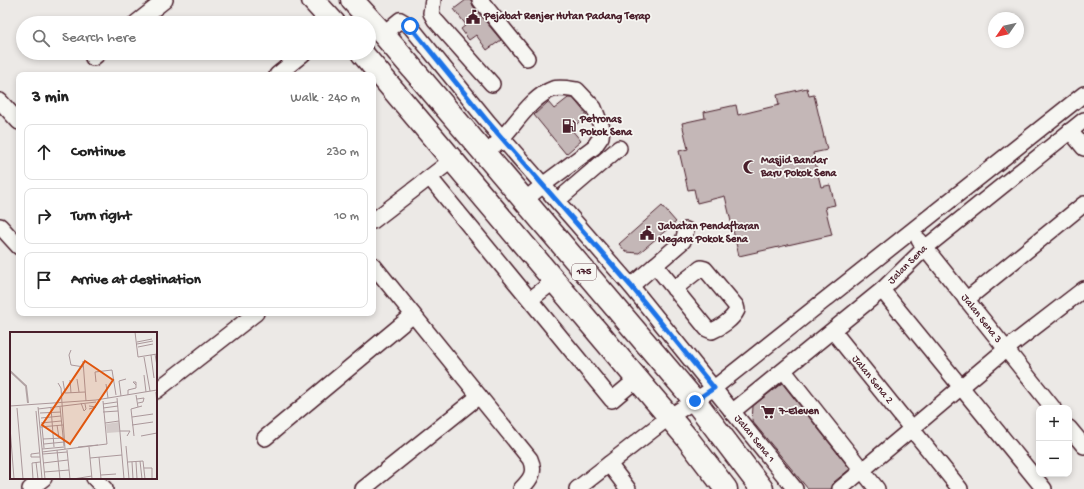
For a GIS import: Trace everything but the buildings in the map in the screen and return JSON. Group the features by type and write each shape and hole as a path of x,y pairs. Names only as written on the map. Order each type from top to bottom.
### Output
{"highway":[{"path":"314,0 328,16"},
{"name":"175","path":"352,0 367,16"},
{"name":"175","path":"376,26 695,401 762,489"},
{"name":"175","path":"368,60 670,417 726,489"}],"street":[{"path":"145,16 165,0"},
{"path":"434,0 431,13 453,43 492,84"},
{"path":"480,0 527,58"},
{"path":"383,34 396,22 400,20 406,22 502,138 544,184"},
{"path":"436,57 453,43"},
{"path":"281,72 295,60"},
{"path":"484,155 502,138 525,110 544,94 554,89 568,88 578,90 594,108 602,128 601,137 594,147 544,184 524,201"},
{"path":"577,489 670,417 714,388 1084,94"},
{"path":"0,101 16,119"},
{"name":"Jalan Sena","path":"732,412 833,332 882,290 925,248 1084,120"},
{"path":"1070,131 1084,148"},
{"path":"557,201 619,148"},
{"path":"376,219 452,160"},
{"path":"430,178 531,299 612,400 637,379"},
{"name":"Jalan Sena 1","path":"544,184 631,286 795,489"},
{"path":"966,300 1084,204"},
{"path":"0,226 16,245"},
{"path":"631,286 683,241 686,230"},
{"name":"Jalan Sena 3","path":"911,230 1005,350 1051,405"},
{"path":"655,265 674,288"},
{"path":"376,269 530,459 532,465 531,479 521,489"},
{"path":"531,299 554,281"},
{"path":"840,489 1005,350 1084,289"},
{"path":"882,290 1044,489"},
{"path":"265,438 413,315"},
{"path":"157,389 252,316"},
{"name":"Jalan Sena 2","path":"833,332 960,489"},
{"path":"784,371 877,489"},
{"path":"363,489 479,396"},
{"path":"1072,432 1084,446"},
{"path":"609,464 628,489"},
{"path":"30,489 43,479"},
{"path":"95,479 105,489"}],"place":[{"name":"Pejabat Renjer Hutan Padang Terap","path":"473,17"},
{"name":"Petronas Pokok Sena","path":"569,126"},
{"name":"Masjid Bandar Baru Pokok Sena","path":"750,167"},
{"name":"Jabatan Pendaftaran Negara Pokok Sena","path":"647,233"},
{"name":"7-Eleven","path":"768,412"}],"route":[{"path":"410,26 488,122 544,184 631,286 714,388 695,401"}]}
